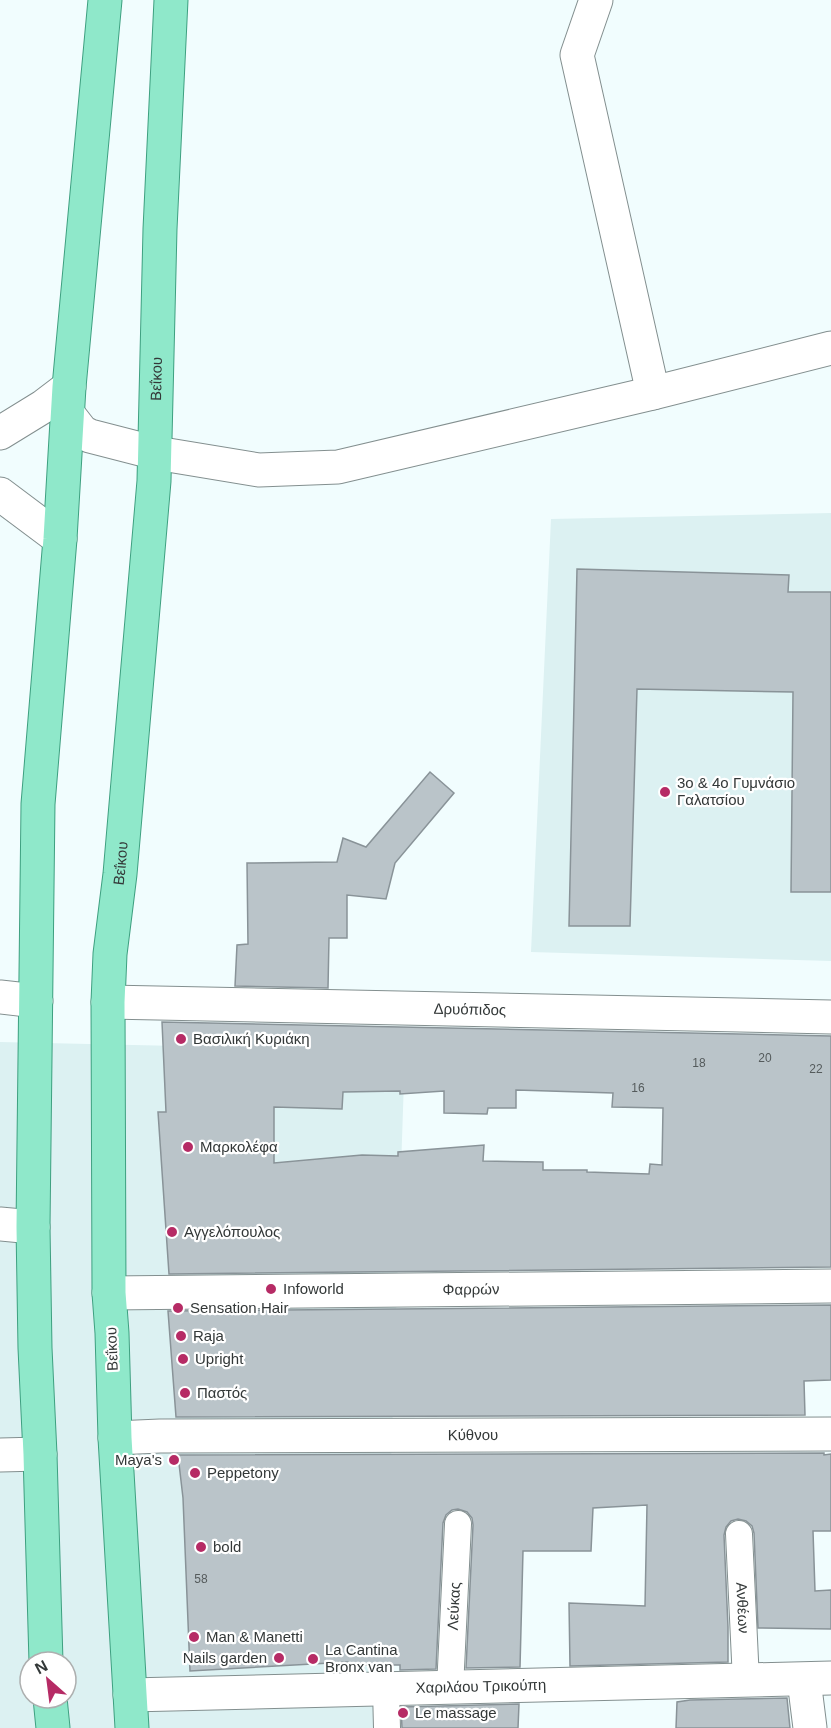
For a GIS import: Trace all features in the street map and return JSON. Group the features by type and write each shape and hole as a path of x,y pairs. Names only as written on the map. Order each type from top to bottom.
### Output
{"main road":[{"path":"46,1650 33,1227 38,804 69,401 105,0"},
{"name":"Βεΐκου","path":"132,1728 109,1293 108,1002 110,954 120,874 156,453 160,229 171,0"},
{"path":"51,1710 53,1728"}],"street":[{"path":"596,0 577,55 653,393"},
{"path":"0,433 44,406 69,401 82,432 156,453 259,470 338,466 653,393 831,348"},
{"path":"0,494 60,538"},
{"path":"0,997 36,1001"},
{"name":"Δρυόπιδος","path":"108,1002 831,1017"},
{"path":"0,1224 33,1227"},
{"name":"Φαρρών","path":"109,1293 831,1286"},
{"name":"Κύθνου","path":"115,1438 831,1434"},
{"path":"0,1455 40,1454"},
{"name":"Λεύκας","path":"450,1688 458,1524"},
{"name":"Ανθέων","path":"739,1534 746,1681"},
{"path":"810,1728 818,1679"},
{"name":"Χαριλάου Τρικούπη","path":"130,1695 818,1679"},
{"path":"386,1689 387,1728"}],"shaded area":[{"name":"3ο & 4ο Γυμνάσιο Γαλατσίου","path":"831,513 831,961 531,952 551,519"},
{"path":"0,1042 405,1051 382,1728 0,1728"}],"building":[{"path":"577,569 789,575 788,592 831,592 831,892 791,892 793,692 637,689 630,926 569,926"},
{"path":"430,772 454,793 395,863 386,899 347,895 347,938 329,938 328,988 235,986 237,945 248,944 247,863 337,862 343,838 366,847"},
{"path":"162,1022 831,1036 831,1267 169,1274 158,1112 166,1112","holes":["516,1090 613,1093 612,1107 663,1108 662,1165 650,1164 649,1174 543,1170 543,1162 483,1161 484,1145 398,1152 398,1156 362,1155 274,1163 274,1107 342,1109 343,1092 400,1091 400,1094 444,1091 444,1113 487,1114 488,1108 516,1108"]},
{"path":"831,1305 831,1380 804,1381 805,1415 176,1417 168,1311"},
{"path":"824,1453 824,1455 831,1454 831,1531 813,1531 815,1591 831,1590 831,1629 758,1628 754,1533 752,1526 738,1519 731,1521 724,1535 728,1662 570,1666 569,1603 645,1606 647,1505 593,1508 591,1551 523,1551 520,1667 466,1668 473,1525 472,1518 467,1512 458,1509 446,1515 443,1523 436,1669 400,1670 400,1665 349,1665 348,1662 190,1671 183,1498 178,1455"},
{"path":"787,1698 790,1728 676,1728 677,1702"},
{"path":"519,1704 518,1728 402,1728 401,1707"}],"place":[{"name":"3ο & 4ο Γυμνάσιο Γαλατσίου","path":"665,792"},
{"name":"Βασιλική Κυριάκη","path":"181,1039"},
{"name":"Μαρκολέφα","path":"188,1147"},
{"name":"Αγγελόπουλος","path":"172,1232"},
{"name":"Infoworld","path":"271,1289"},
{"name":"Sensation Hair","path":"178,1308"},
{"name":"Raja","path":"181,1336"},
{"name":"Upright","path":"183,1359"},
{"name":"Παστός","path":"185,1393"},
{"name":"Maya's","path":"174,1460"},
{"name":"Peppetony","path":"195,1473"},
{"name":"bold","path":"201,1547"},
{"name":"Man & Manetti","path":"194,1637"},
{"name":"Nails garden","path":"279,1658"},
{"name":"La Cantina Bronx van","path":"313,1659"},
{"name":"Le massage","path":"403,1713"}]}
